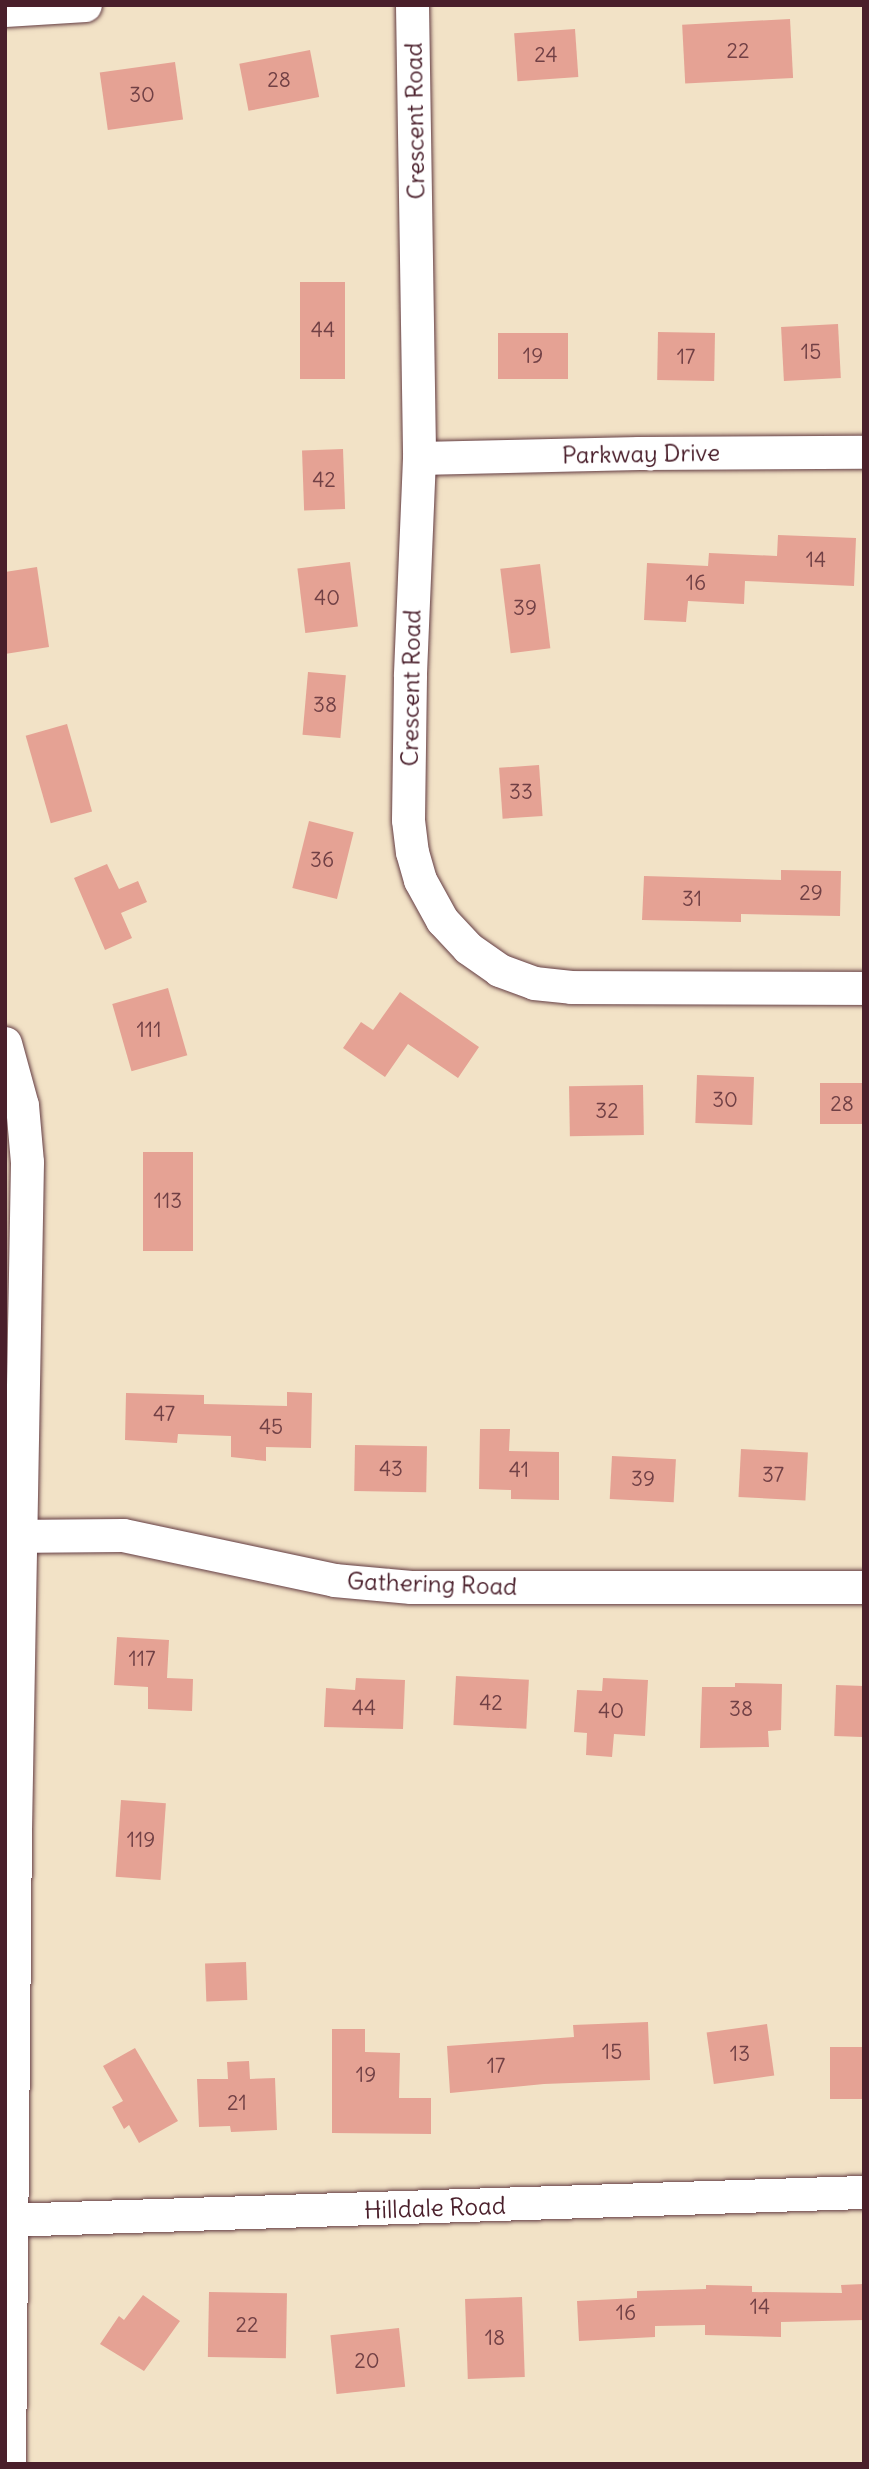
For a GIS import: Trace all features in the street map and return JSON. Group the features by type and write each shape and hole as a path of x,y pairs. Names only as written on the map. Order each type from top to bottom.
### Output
{"street":[{"path":"5,10 85,5"},
{"name":"Crescent Road","path":"412,5 419,458 410,677 408,820 412,852 420,880 442,920 468,948 499,970 534,983 552,986 864,988"},
{"name":"Parkway Drive","path":"419,458 864,452"},
{"path":"5,1043 22,1105 27,1161 14,1536 15,1827 8,2220 9,2464"},
{"name":"Gathering Road","path":"14,1536 123,1535 334,1580 411,1587 864,1587"},
{"name":"Hilldale Road","path":"8,2220 864,2192"}],"building":[{"path":"790,19 793,78 685,84 682,25"},
{"path":"575,29 578,77 517,81 514,33"},
{"path":"310,50 319,97 248,111 239,64"},
{"path":"175,62 183,119 108,130 100,73"},
{"path":"300,282 345,282 345,379 300,379"},
{"path":"838,324 841,378 784,381 781,327"},
{"path":"658,332 715,333 714,381 657,380"},
{"path":"498,333 568,333 568,379 498,379"},
{"path":"343,449 345,509 304,510 302,450"},
{"path":"778,535 856,538 854,586 745,581 744,604 688,601 686,622 644,620 647,563 708,566 709,553 777,556"},
{"path":"350,562 358,627 305,633 297,568"},
{"path":"540,564 550,648 511,653 500,569"},
{"path":"37,567 49,647 5,654 5,572"},
{"path":"308,672 346,675 340,738 303,735"},
{"path":"67,724 92,811 51,823 26,736"},
{"path":"539,765 543,816 503,819 499,768"},
{"path":"309,821 354,832 337,899 292,888"},
{"path":"107,864 119,889 138,881 147,902 121,913 132,938 105,950 74,878"},
{"path":"781,870 841,871 840,916 741,914 741,922 642,920 644,876 781,880"},
{"path":"168,988 187,1055 132,1071 112,1004"},
{"path":"400,992 479,1047 458,1078 408,1044 385,1077 343,1048 361,1022 373,1030"},
{"path":"697,1075 754,1077 752,1125 695,1123"},
{"path":"820,1083 864,1083 864,1124 820,1124"},
{"path":"643,1085 644,1135 570,1136 569,1086"},
{"path":"143,1152 193,1152 193,1251 143,1251"},
{"path":"287,1392 312,1393 311,1448 266,1447 266,1461 231,1457 231,1436 178,1434 177,1443 125,1440 126,1393 204,1395 204,1404 287,1406"},
{"path":"480,1429 510,1429 509,1451 559,1452 559,1500 511,1499 511,1490 479,1489"},
{"path":"355,1445 427,1446 426,1492 354,1491"},
{"path":"741,1449 808,1453 805,1500 738,1497"},
{"path":"612,1456 676,1459 674,1502 610,1499"},
{"path":"117,1637 169,1640 167,1678 193,1679 192,1711 148,1709 148,1687 114,1685"},
{"path":"456,1676 529,1680 526,1729 453,1725"},
{"path":"356,1678 405,1680 403,1729 324,1727 326,1688 355,1690"},
{"path":"603,1678 648,1680 645,1736 614,1734 612,1757 586,1755 587,1733 574,1732 577,1690 602,1691"},
{"path":"735,1683 782,1684 781,1730 768,1731 769,1747 700,1748 702,1687 735,1687"},
{"path":"836,1685 864,1686 862,1737 834,1736"},
{"path":"121,1800 166,1803 161,1880 116,1877"},
{"path":"246,1962 247,2000 206,2001 205,1963"},
{"path":"648,2022 650,2080 544,2084 450,2093 447,2046 574,2037 573,2025"},
{"path":"767,2024 774,2075 714,2084 707,2032"},
{"path":"332,2029 365,2029 365,2052 400,2053 399,2098 431,2098 431,2134 332,2133"},
{"path":"830,2047 864,2047 864,2099 830,2099"},
{"path":"135,2048 178,2121 139,2143 129,2125 124,2129 112,2107 123,2101 103,2066"},
{"path":"249,2061 250,2079 275,2078 277,2130 231,2132 230,2126 199,2127 197,2079 228,2079 227,2062"},
{"path":"864,2284 864,2320 781,2322 781,2337 705,2335 705,2325 655,2326 655,2337 579,2341 577,2301 637,2298 637,2291 706,2289 706,2285 752,2286 752,2292 842,2293 841,2285"},
{"path":"209,2292 287,2293 286,2358 208,2357"},
{"path":"143,2295 180,2321 144,2371 100,2344 119,2316 124,2320"},
{"path":"522,2297 525,2377 468,2379 465,2299"},
{"path":"399,2328 405,2387 337,2394 330,2335"}]}
